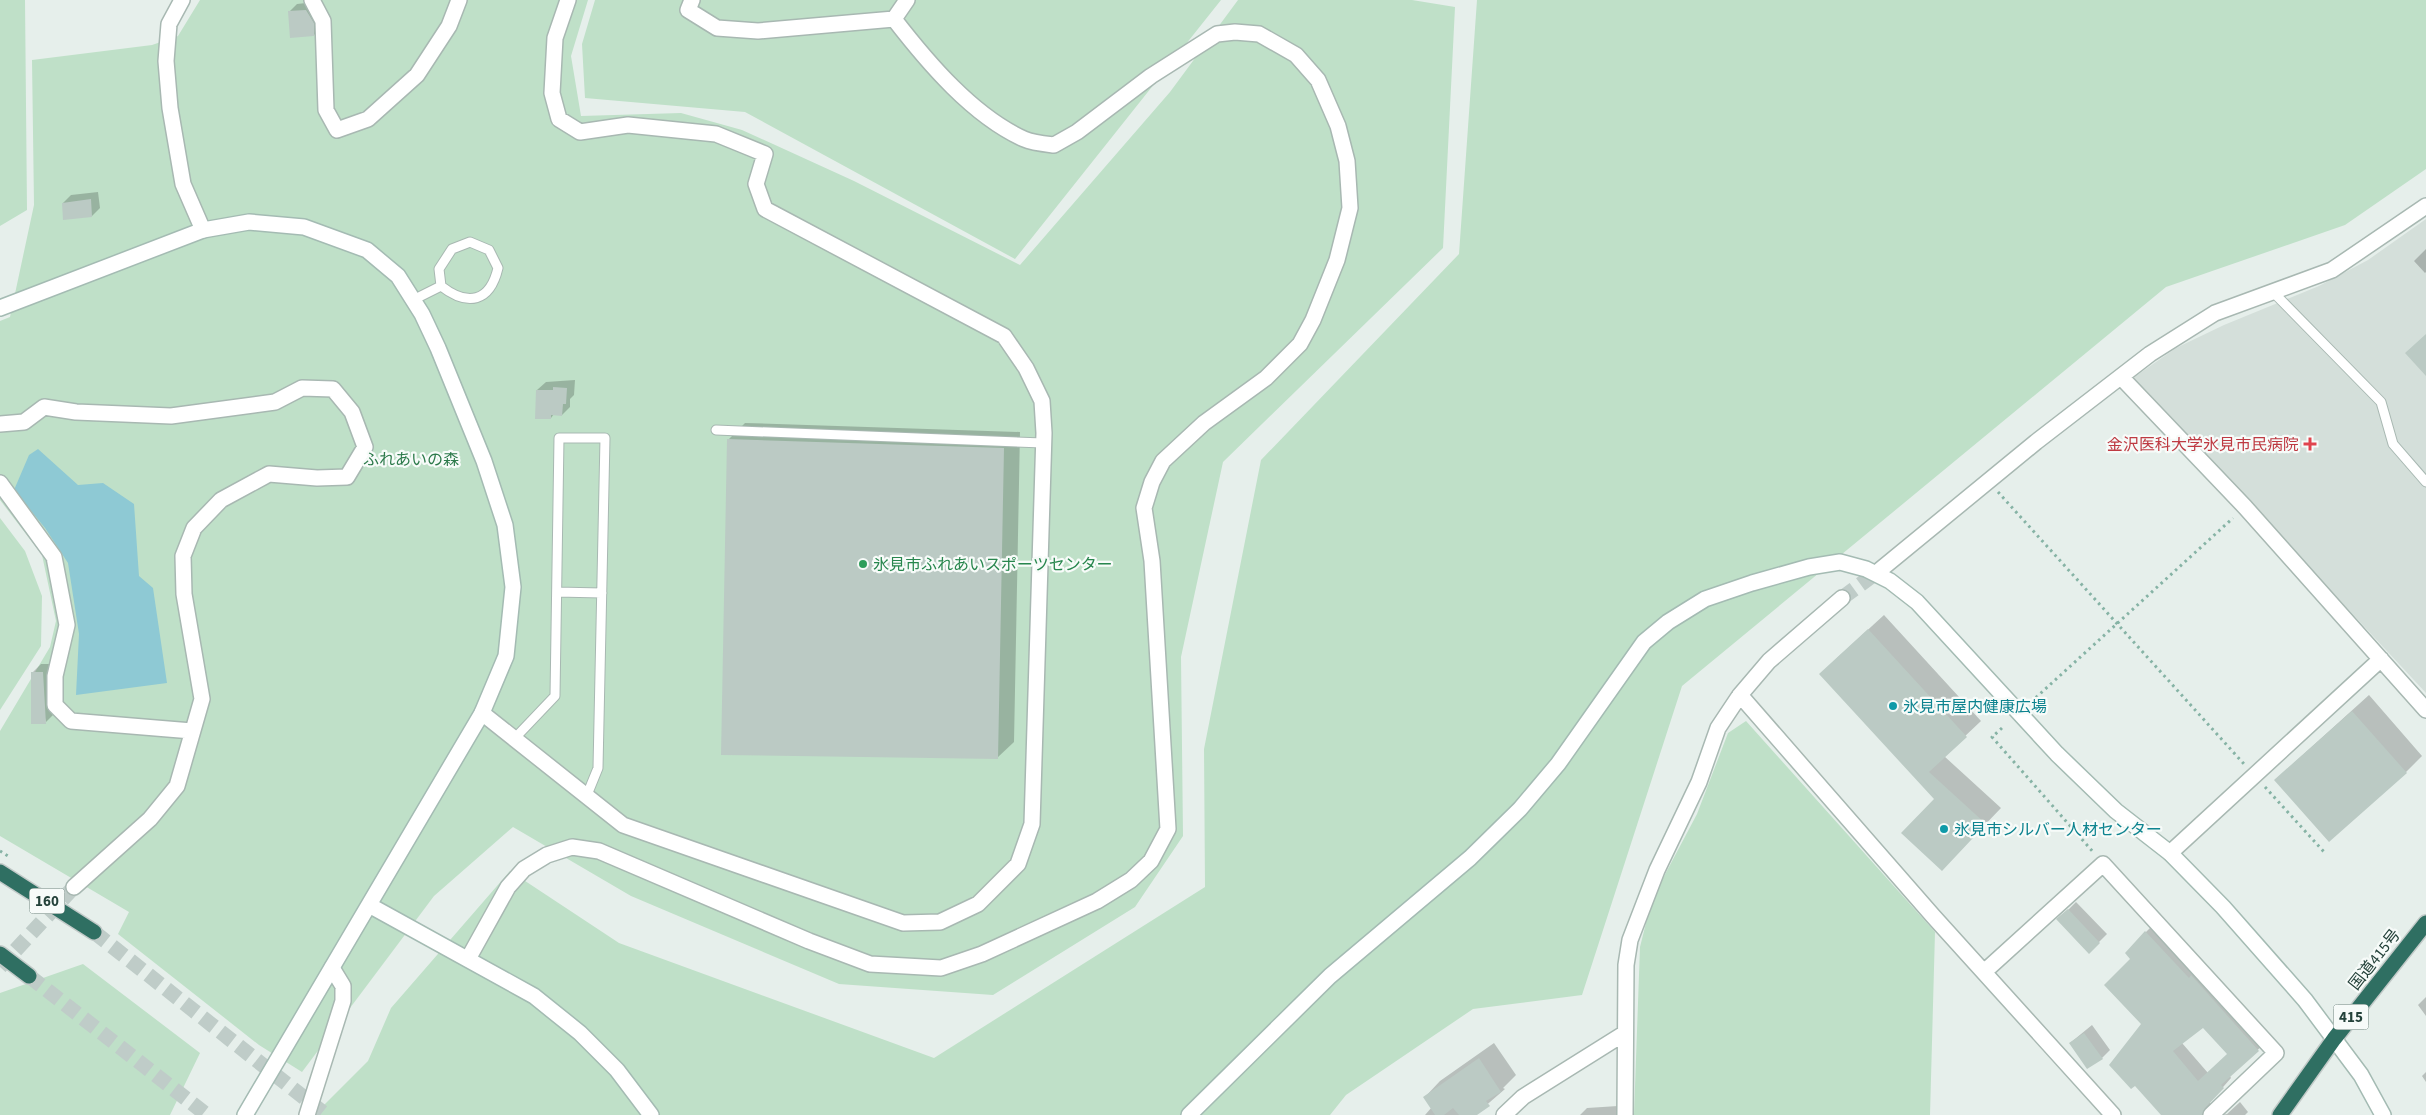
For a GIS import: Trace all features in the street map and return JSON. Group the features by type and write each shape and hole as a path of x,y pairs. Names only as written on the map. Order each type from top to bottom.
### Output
{"highway":[{"name":"160","path":"0,872 94,932"},
{"name":"国道415号","path":"2280,1115 2334,1040 2426,923"},
{"path":"0,954 29,976"}],"street":[{"path":"182,0 169,24 166,60 169,98 183,184 203,230"},
{"path":"312,0 323,21 326,110 337,130 368,118 417,75 449,26 459,0"},
{"path":"482,713 623,825 903,923 940,922 978,904 1018,864 1032,824 1044,443 1042,401 1026,368 1004,336 765,209 756,184 765,154 716,134 628,125 580,132 559,119 552,93 555,38 568,0"},
{"path":"692,0 688,10 717,28 758,31 894,19"},
{"path":"894,19 907,0"},
{"path":"468,959 508,887 524,870 547,855 572,847 599,851 809,941 870,964 941,968 982,954 1097,901 1131,880 1152,862 1168,829 1153,571 1144,508 1152,482 1163,461 1204,423 1266,378 1300,344 1313,320 1337,260 1350,208 1347,161 1338,126 1318,80 1296,54 1259,34 1235,32 1217,34 1192,49 1151,76 1077,132 1054,145 1025,140 981,113 917,50 894,19"},
{"path":"1880,570 1988,481 2150,354 2214,313 2274,293 2332,270 2426,206"},
{"path":"0,308 203,230 249,222 304,227 367,250 398,276 438,348 480,452 504,525 513,587 506,656 482,713 245,1115"},
{"path":"2121,377 2245,507 2426,710"},
{"path":"0,424 24,422 44,407 76,412 171,416 275,402 302,388 333,389 352,412 365,447 347,477 317,478 269,474 220,500 194,528 183,556 184,594 202,699 177,786 150,820 74,887"},
{"path":"0,483 54,557 67,625 55,676 55,705 71,722 192,731"},
{"path":"1189,1115 1330,976 1470,858 1520,809 1558,764 1644,642 1668,622 1706,600 1752,583 1840,562 1866,569 1890,581 1917,602 2057,754 2116,811 2170,853 2236,921 2305,1000 2360,1075 2383,1115"},
{"path":"1625,1115 1626,964 1630,940 1657,870 1699,782 1718,728 1740,695 1769,661 1842,598"},
{"path":"2170,853 2381,659"},
{"path":"1740,695 2113,1115"},
{"path":"1984,972 2103,864 2276,1053 2211,1115"},
{"path":"370,905 534,996 580,1033 617,1070 651,1115"},
{"path":"307,1115 343,1001 343,986 332,968"},
{"path":"1504,1115 1523,1097 1625,1033"}],"lane":[{"path":"470,242 489,250 498,268 494,284 481,297 464,299 452,294 441,286 439,269 452,249 470,242"},
{"path":"413,300 441,286"},
{"path":"2274,293 2381,402 2393,444 2426,482"},
{"path":"716,430 1044,443"},
{"path":"515,738 555,696 559,438 605,438 598,768 586,795"},
{"path":"557,592 602,593"}],"path":[{"path":"1988,481 2326,853"},
{"path":"2030,703 2245,507"},
{"path":"2002,728 1992,737 2103,864"}],"shaded area":[{"name":"金沢医科大学氷見市民病院","path":"2426,219 2426,693 2133,378 2176,348 2224,325 2319,286 2368,260"}],"green space":[{"path":"0,0 25,0 27,210 0,226"},
{"name":"ふれあいの森","path":"200,0 588,0 571,56 581,116 681,113 742,130 854,181 1020,265 1170,92 1238,0 1412,0 1455,7 1443,248 1223,462 1181,657 1183,836 1135,907 993,995 839,984 631,896 513,827 434,896 302,1072 259,1045 118,934 129,912 0,836 0,731 50,647 56,621 42,555 0,500 0,321 10,317 34,205 32,60 152,45 178,36"},
{"path":"595,0 1221,0 1015,259 745,112 585,98 582,44"},
{"path":"1477,0 2426,0 2426,169 2345,225 2166,287 1682,686 1582,995 1473,1009 1346,1095 1330,1115 314,1115 368,1061 391,1008 510,871 619,943 934,1058 1205,887 1204,749 1261,460 1459,254"},
{"path":"0,518 25,551 42,596 41,646 0,710"},
{"path":"1746,721 1935,932 1930,1115 1634,1115 1640,947 1652,899 1697,814 1728,733"},
{"path":"83,964 200,1053 170,1115 0,1115 0,993"}],"water":[{"path":"38,449 78,485 103,483 134,504 139,576 153,588 167,683 76,695 79,634 68,563 45,528 14,490 29,455"}],"building":[{"path":"306,10 314,23 314,36 290,38 288,11"},
{"path":"91,199 92,217 63,220 62,203"},
{"path":"2426,334 2426,376 2405,353"},
{"path":"553,387 567,388 566,404 563,404 562,416 551,415 551,419 535,419 536,390 553,390"},
{"name":"氷見市ふれあいスポーツセンター","path":"727,439 1004,448 998,759 721,755"},
{"name":"氷見市屋内健康広場","path":"1868,629 1967,737 1929,772 1986,824 1942,871 1901,833 1934,799 1819,674"},
{"path":"31,672 43,672 46,724 31,724"},
{"path":"2352,711 2407,773 2329,842 2274,780"},
{"path":"2068,909 2100,943 2089,954 2056,919"},
{"path":"2145,931 2189,978 2191,975 2259,1051 2221,1085 2224,1088 2205,1108 2202,1115 2161,1115 2135,1086 2131,1089 2109,1065 2141,1024 2104,985 2130,959 2125,953","holes":["2203,1028 2227,1054 2198,1081 2173,1051"]},
{"path":"2084,1033 2103,1059 2087,1069 2069,1043"},
{"path":"1479,1058 1501,1092 1486,1101 1490,1106 1477,1115 1459,1115 1453,1108 1444,1115 1435,1115 1423,1097"}],"tunnel":[{"path":"1842,598 1880,570"},
{"path":"0,967 74,887"},
{"path":"94,932 326,1115"},
{"path":"29,976 207,1115"}],"place":[{"name":"金沢医科大学氷見市民病院","path":"2310,444"},
{"name":"氷見市ふれあいスポーツセンター","path":"863,564"},
{"name":"氷見市屋内健康広場","path":"1893,706"},
{"name":"氷見市シルバー人材センター","path":"1944,829"}]}
